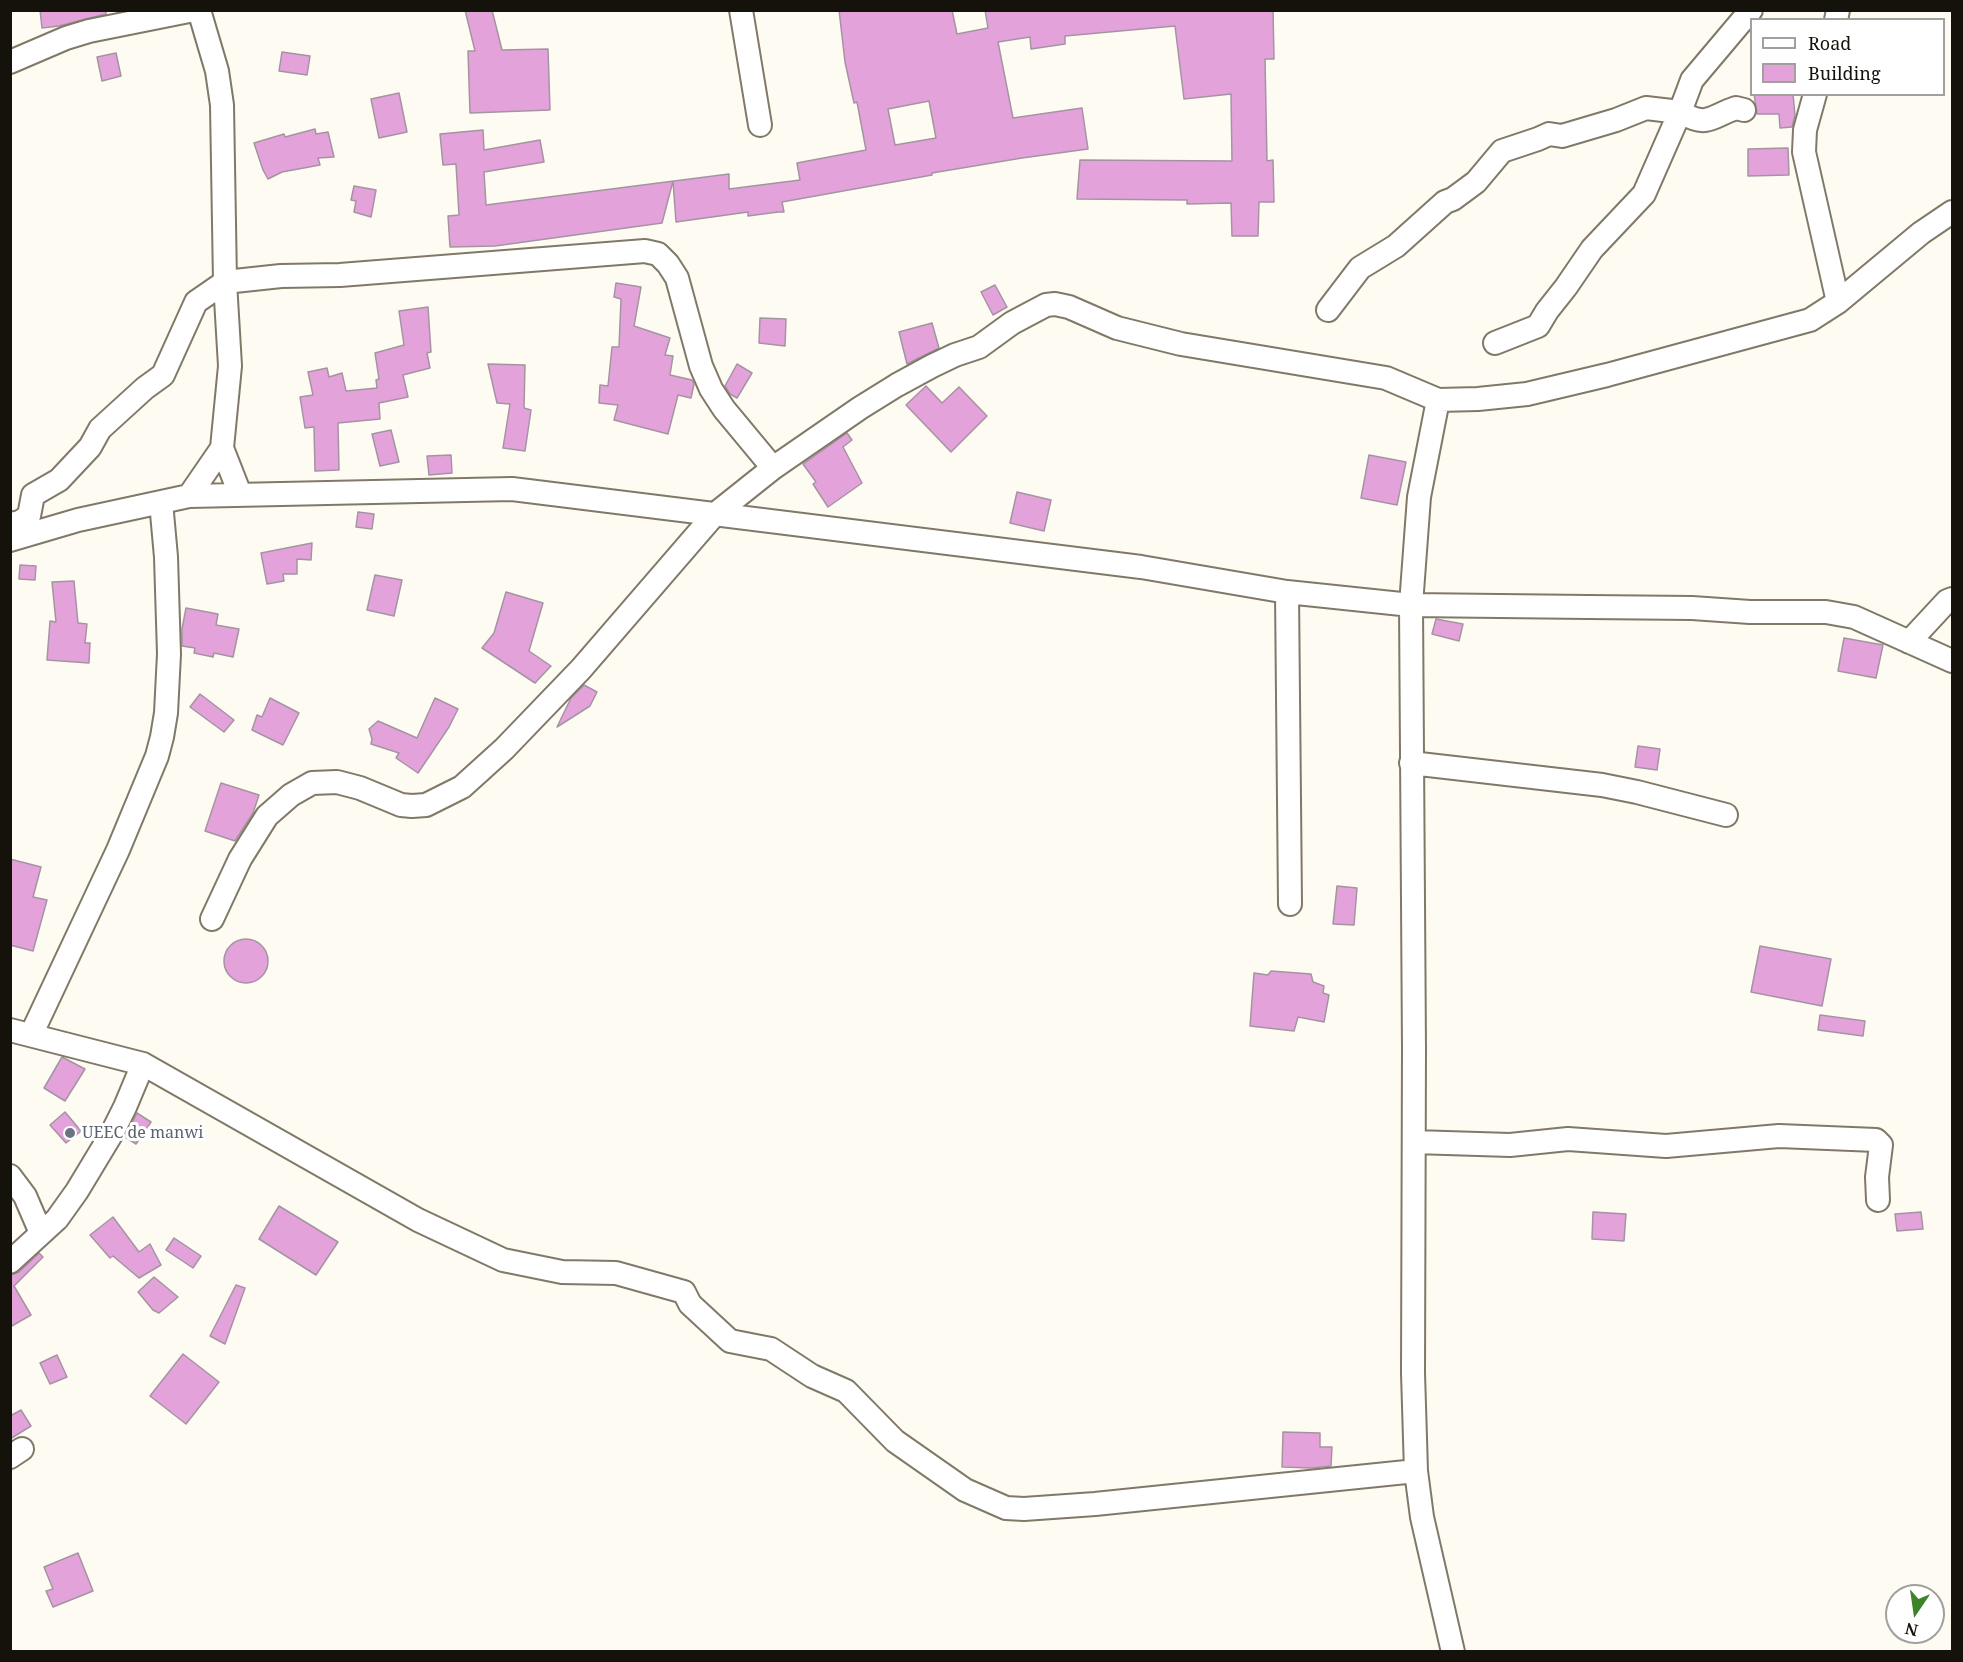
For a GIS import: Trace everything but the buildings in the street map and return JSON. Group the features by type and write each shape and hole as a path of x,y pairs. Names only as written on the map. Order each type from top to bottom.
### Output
{"street":[{"path":"10,62 66,38 89,31 194,10"},
{"path":"199,10 217,71 222,105 225,282 230,366 222,448 240,494"},
{"path":"741,10 760,125"},
{"path":"1495,343 1538,327 1592,249 1644,195 1692,80 1751,10"},
{"path":"1814,96 1805,130 1804,152 1838,302"},
{"path":"1328,309 1360,268 1396,246 1445,202 1453,199 1476,182 1502,151 1549,134 1562,136 1616,120 1646,108 1680,112 1694,120 1702,121 1715,118 1736,108 1744,110"},
{"path":"212,919 240,859 267,816 291,795 312,783 337,782 360,788 401,805 412,806 426,805 462,787 504,749 581,669 714,515 773,468 897,385 955,355 979,347 1012,322 1046,305 1056,304 1069,307 1118,328 1181,344 1386,378 1438,400 1527,394 1607,375 1810,320 1838,302 1921,232 1953,212"},
{"path":"10,524 20,522 29,516 33,495 59,480 90,447 100,429 145,388 163,375 196,302 225,282 281,276 340,275 645,251 658,254 677,278 701,366 711,389 724,409 773,468"},
{"path":"1438,400 1419,497 1411,605 1413,1373 1416,1471 1422,1517 1453,1652"},
{"path":"189,496 222,448"},
{"path":"10,540 78,520 189,496 512,489 1141,567 1287,592 1411,605 1826,612 1854,617 1953,661"},
{"path":"161,502 166,557 169,654 166,713 160,746 118,850 21,1033 143,1064 418,1220 503,1260 562,1272 616,1272 684,1292 690,1304 730,1341 771,1349 812,1376 838,1386 846,1391 895,1441 965,1490 983,1500 1006,1508 1024,1509 1095,1504 1416,1471"},
{"path":"1287,592 1290,904"},
{"path":"1909,642 1947,601 1953,599"},
{"path":"1411,763 1602,785 1726,815"},
{"path":"10,1262 57,1219 77,1191 126,1107 143,1064"},
{"path":"1414,1142 1510,1146 1568,1139 1666,1146 1779,1136 1876,1140 1881,1145 1877,1177 1878,1200"},
{"path":"10,1176 25,1196 41,1233"}],"place":[{"name":"UEEC de manwi","path":"70,1133"}]}
